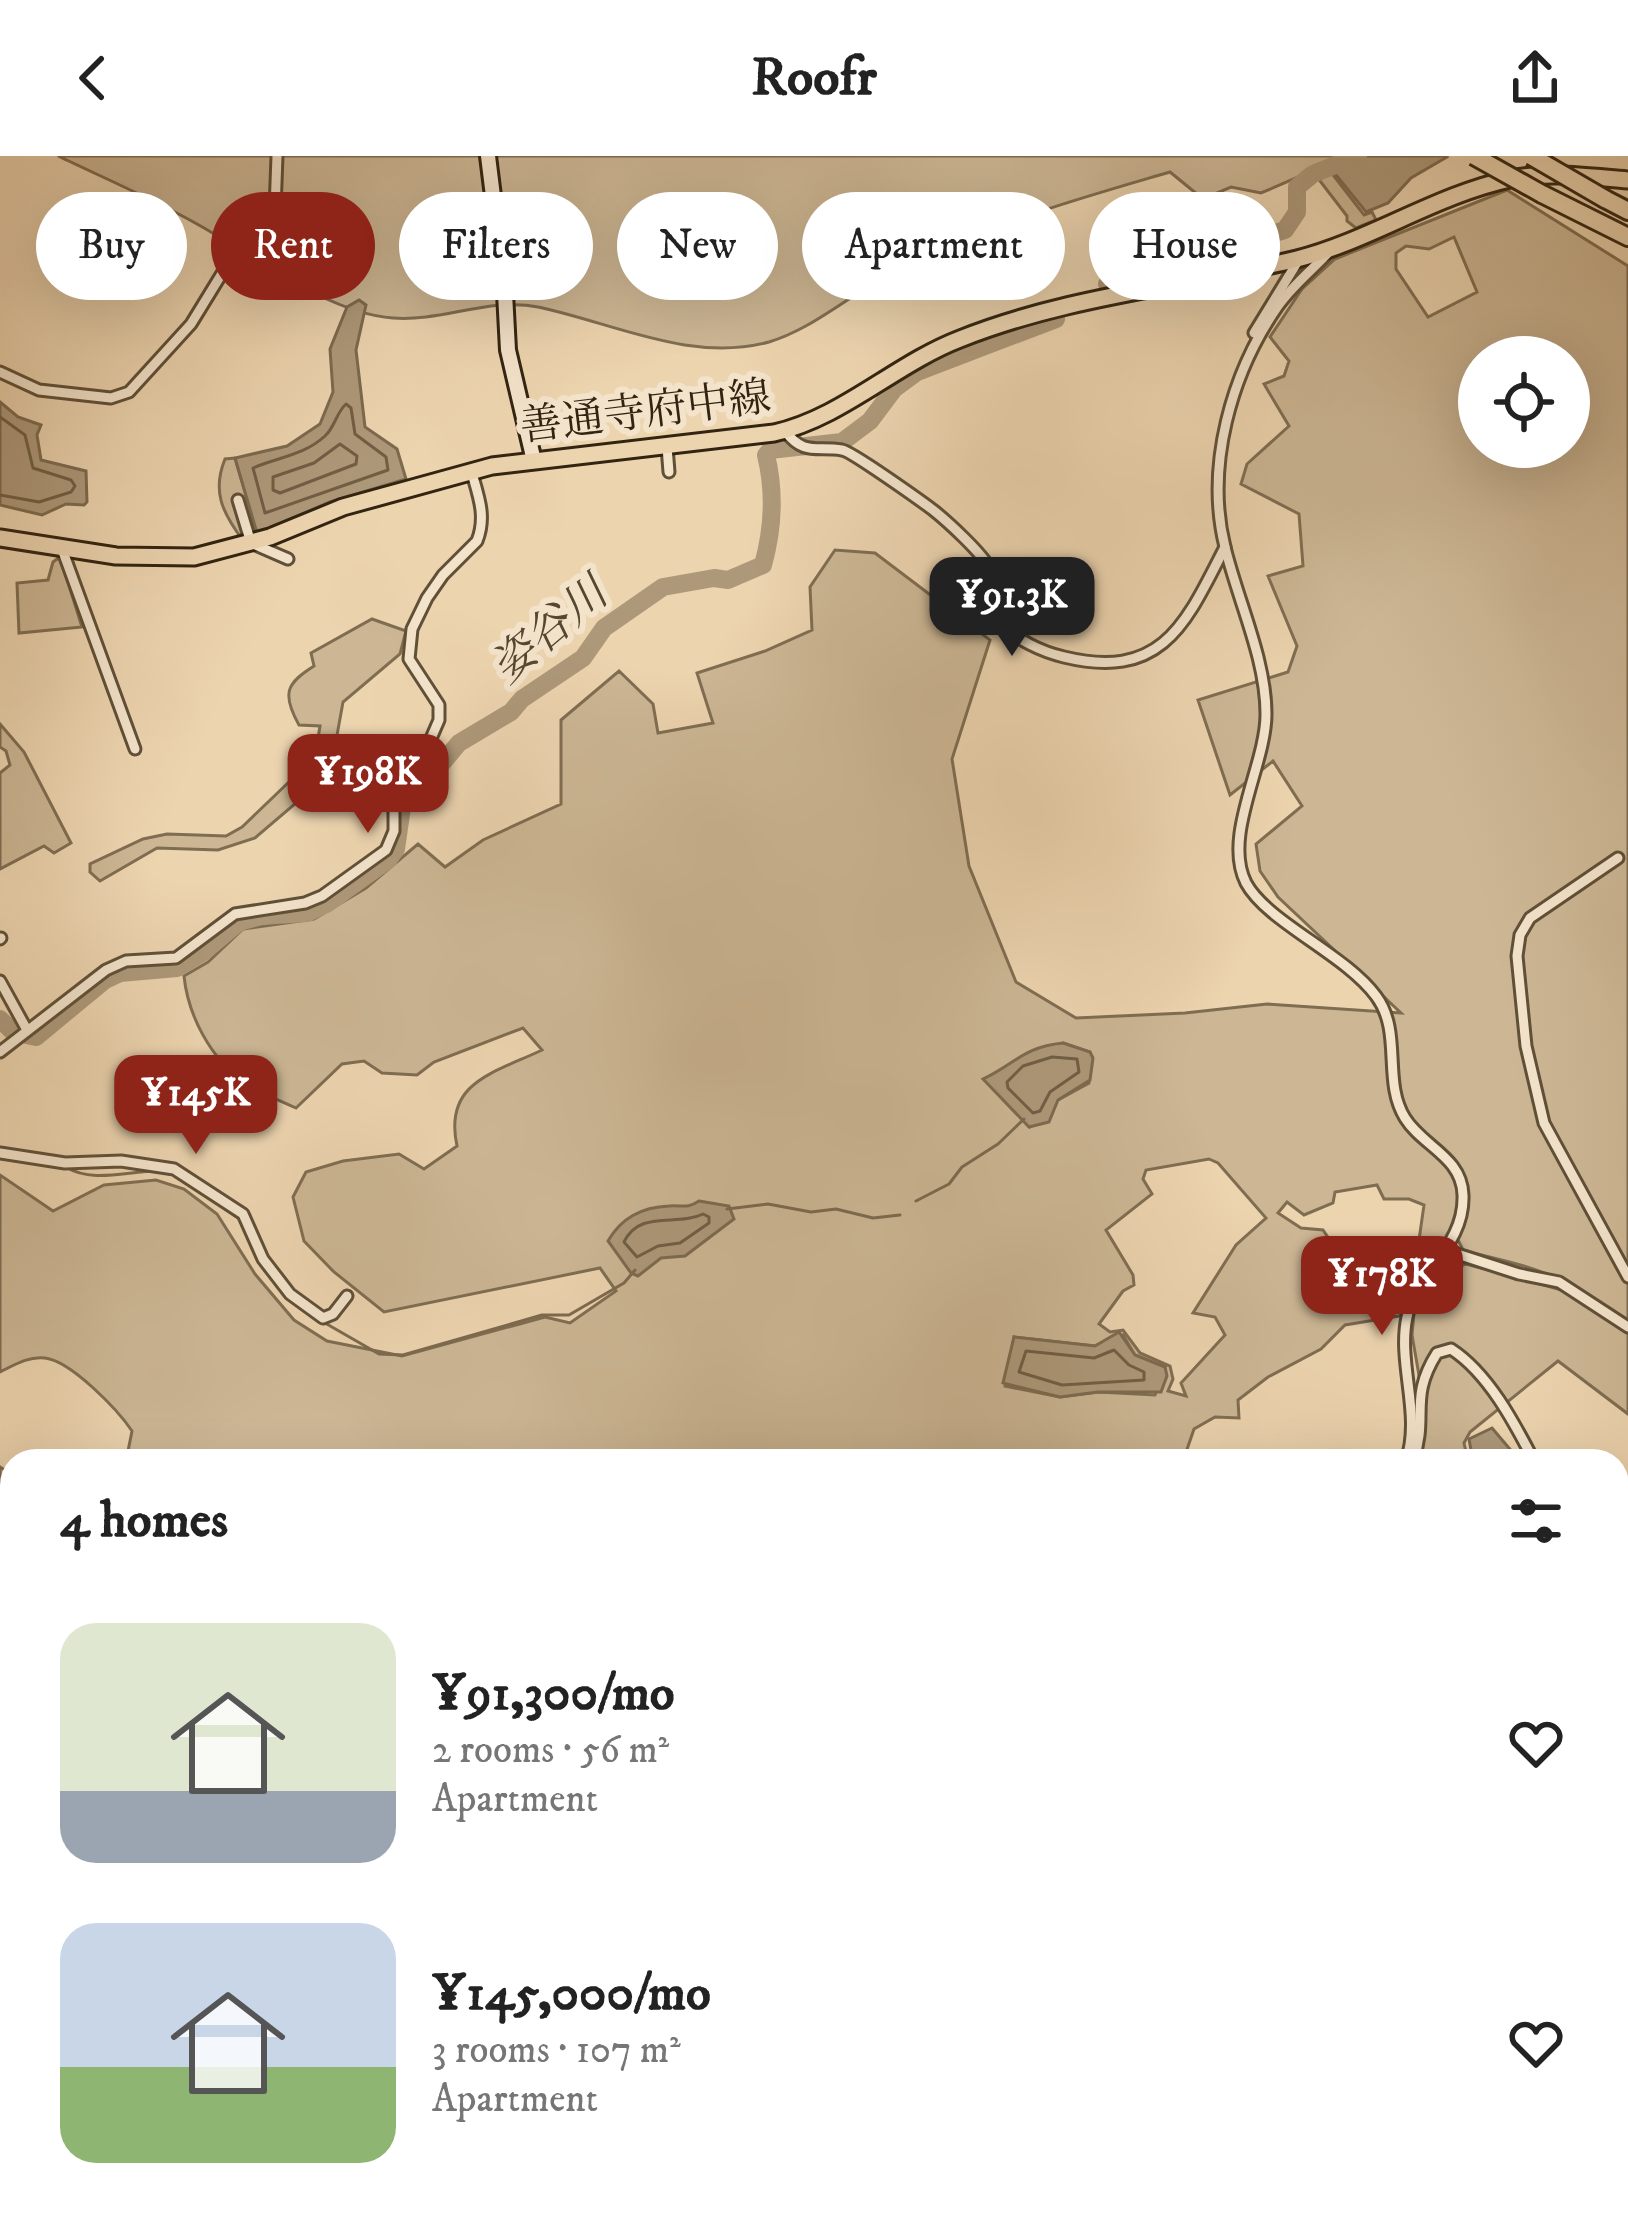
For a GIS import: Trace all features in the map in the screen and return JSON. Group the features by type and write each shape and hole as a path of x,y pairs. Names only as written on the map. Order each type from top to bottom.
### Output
{"highway":[{"path":"1474,156 1628,237"},
{"path":"1531,156 1628,211"}],"main road":[{"name":"善通寺府中線","path":"0,538 62,549 178,558 250,544 343,507 472,470 785,431 831,411 932,351 991,327 1332,250 1472,190 1510,179 1628,180"}],"street":[{"path":"0,372 51,392 111,398 136,386 190,324 248,231 275,210 277,156"},
{"path":"488,156 508,350 534,461"},
{"path":"1332,250 1277,308 1249,361 1235,399 1216,484 1225,547 1266,697 1262,751 1241,830 1241,869 1257,898 1341,961 1378,998 1392,1038 1400,1107 1406,1120 1450,1162 1461,1180 1462,1211 1448,1250 1418,1291 1407,1316 1410,1449"},
{"path":"1254,333 1299,258"},
{"path":"785,431 794,442 809,448 847,451 930,507 989,567 1000,621 1019,638 1068,658 1133,662 1167,642 1191,613 1225,547"},
{"path":"667,448 669,472"},
{"path":"0,1052 106,970 126,962 176,958 236,914 322,896 386,850 394,830 394,796 426,750 439,720 440,705 409,659 407,645 427,598 481,531 483,515 472,470"},
{"path":"238,500 250,544 288,560"},
{"path":"62,549 135,748"},
{"path":"1618,858 1530,918 1516,956 1526,1046 1544,1123 1628,1277"},
{"path":"0,980 22,1034"},
{"path":"0,1153 65,1163 121,1161 174,1169 243,1214 262,1259 306,1306 328,1319 347,1295"},
{"path":"1448,1250 1559,1282 1628,1327"},
{"path":"1414,1449 1419,1434 1419,1387 1437,1353 1451,1349 1483,1381 1528,1449"}],"shaded area":[{"path":"58,156 1337,156 1263,192 1231,187 1194,192 1170,172 1089,192 1065,204 1065,192 802,192 802,300 848,300 781,338 710,348 652,338 538,307 484,307 393,318 329,300 375,300 375,192 211,192 211,233 187,219 187,192 132,192"},
{"path":"1330,171 1364,215 1372,212 1376,220 1356,228 1347,221 1317,177"},
{"path":"1507,190 1628,266 1628,1414 1558,1361 1470,1432 1465,1449 1418,1449 1425,1410 1412,1335 1414,1313 1439,1273 1466,1264 1569,1292 1574,1288 1534,1269 1463,1250 1458,1240 1463,1216 1419,1278 1403,1269 1419,1240 1424,1205 1409,1199 1384,1199 1377,1185 1335,1192 1333,1203 1304,1215 1287,1202 1278,1213 1301,1228 1323,1230 1339,1270 1395,1272 1410,1292 1400,1316 1345,1325 1321,1349 1268,1377 1238,1400 1239,1418 1215,1417 1194,1429 1187,1449 128,1449 132,1431 105,1399 68,1368 39,1358 0,1372 0,1175 53,1211 104,1185 156,1180 184,1189 217,1214 255,1274 294,1320 327,1341 402,1356 545,1317 570,1323 616,1291 600,1268 384,1312 304,1241 293,1197 306,1172 343,1161 399,1154 424,1169 457,1146 455,1124 465,1094 490,1074 542,1050 523,1028 434,1062 417,1075 382,1073 364,1061 342,1064 296,1108 250,1086 221,1061 196,1020 184,976 208,962 243,929 314,919 366,888 418,844 445,867 483,840 561,804 561,720 619,671 653,704 658,733 713,723 697,673 812,630 810,587 835,550 875,553 990,640 952,759 969,866 1016,982 1076,1018 1267,1004 1401,1013 1278,897 1260,871 1256,844 1302,806 1273,761 1230,795 1198,700 1288,672 1297,646 1268,576 1303,566 1299,514 1241,484 1247,464 1289,426 1264,384 1284,376 1289,361 1270,337 1302,289 1335,259","holes":["1454,237 1477,292 1428,317 1396,269 1396,253 1406,246 1429,249","1063,1043 1090,1052 1089,1083 1058,1100 1030,1127 984,1079","1209,1159 1218,1163 1266,1218 1236,1245 1193,1313 1215,1317 1225,1335 1181,1383 1186,1396 1168,1391 1173,1379 1170,1366 1140,1353 1123,1330 1110,1332 1099,1324 1123,1291 1134,1285 1133,1275 1106,1230 1152,1194 1143,1179 1146,1170","1123,1335 1135,1355 1165,1367 1155,1395 1098,1392 1060,1397 1005,1386 1014,1337 1095,1346"]},
{"path":"235,458 257,533 242,539 224,510 219,491 225,459"},
{"path":"60,557 82,627 19,633 17,583 48,580 53,562"},
{"path":"372,619 406,631 400,654 343,702 330,774 255,838 218,850 157,848 100,881 90,872 90,864 143,839 167,834 226,836 242,827 315,757 320,726 299,725 289,697 293,684 314,666 311,653"},
{"path":"0,724 24,752 71,843 54,853 44,846 0,869 0,773 10,765 0,747"}],"water":[{"path":"1341,156 1447,157 1411,178 1388,203 1366,212 1328,165"},
{"path":"359,300 366,305 356,350 365,427 397,449 406,479 330,502 257,533 235,458 287,446 320,424 333,392 330,349 347,307"},
{"path":"0,402 18,417 41,425 37,435 41,460 86,471 84,505 66,504 42,515 0,505"},
{"path":"1063,1043 1090,1052 1090,1080 1058,1100 1049,1122 1029,1127 983,1079 1029,1052"},
{"path":"699,1201 729,1206 734,1219 685,1256 661,1258 638,1276 608,1241 619,1226 642,1211"},
{"path":"1119,1332 1135,1355 1165,1367 1161,1392 1060,1397 1003,1383 1014,1337 1095,1346"},
{"path":"1492,1428 1510,1449 1471,1449 1469,1439"}],"waterway":[{"name":"姿谷川","path":"1280,232 1297,212 1297,187 1313,174 1358,156"},
{"name":"姿谷川","path":"0,1019 13,1032 36,1037 120,973 177,968 239,922 307,913 328,903 388,860 396,849 404,793 411,786 459,743 511,712 522,699 583,658 604,628 663,587 728,580 763,565 772,510 766,455 770,450 842,442 870,421 894,389 917,372 1056,319"},
{"path":"916,1201 949,1184 962,1167 998,1144 1024,1119"},
{"path":"66,1167 88,1175 161,1171"},
{"path":"186,1182 241,1220"},
{"path":"727,1209 768,1204 811,1212 836,1209 873,1218 900,1215"},
{"path":"325,1323 379,1354 403,1355 542,1315 569,1315 624,1283 635,1270"}]}
